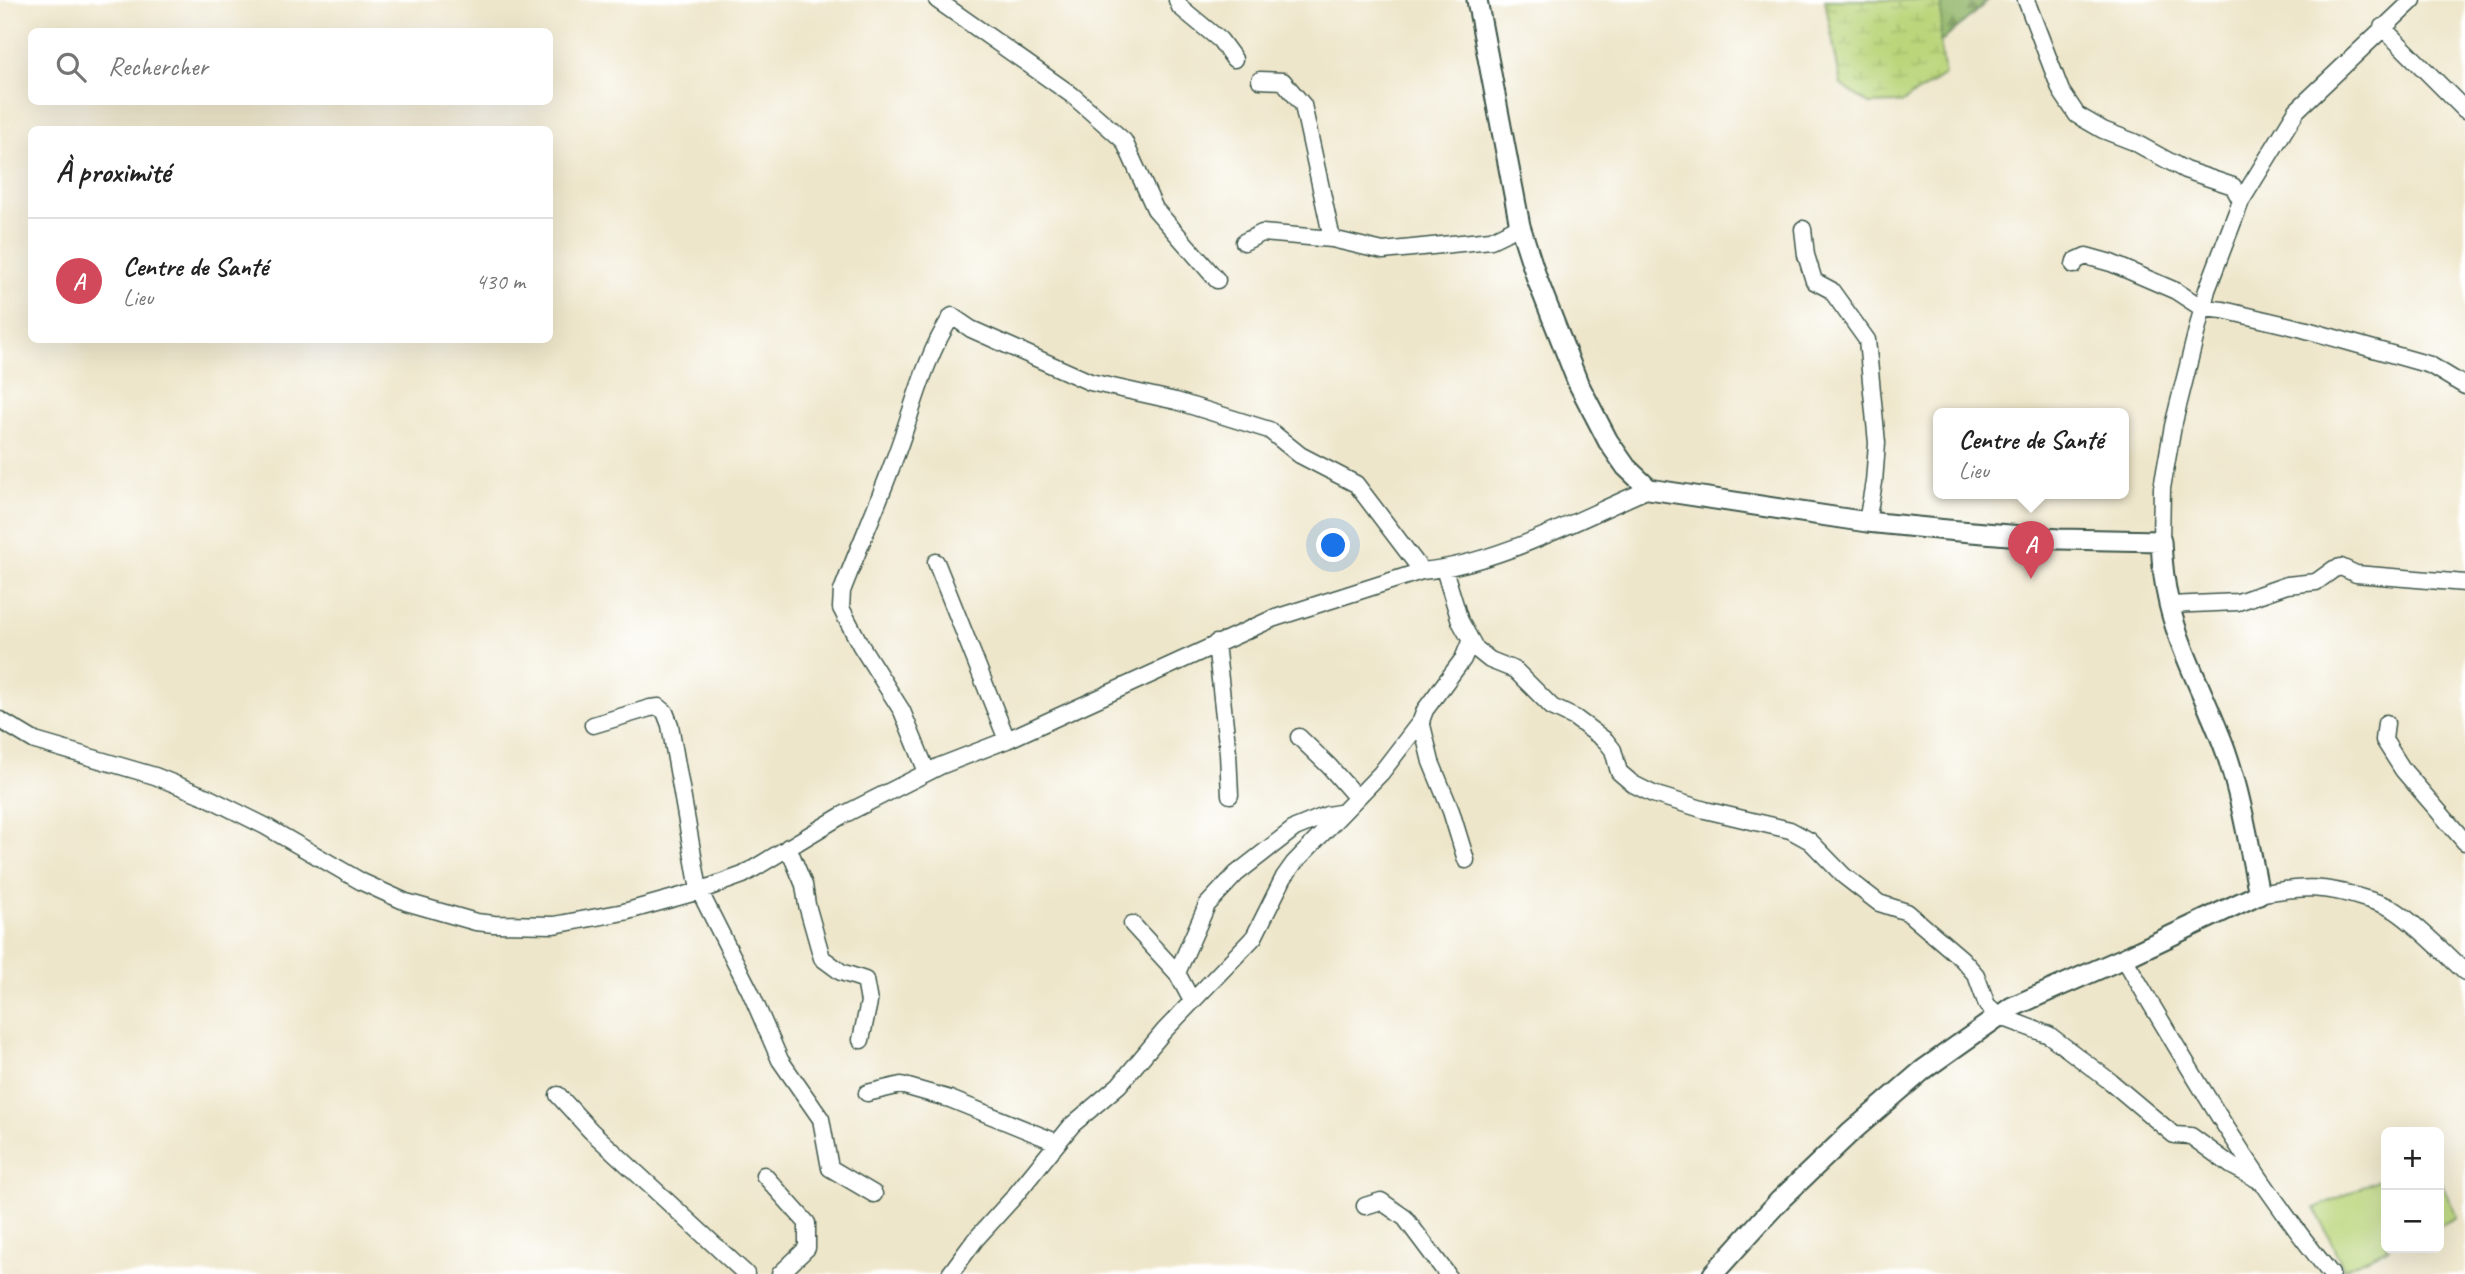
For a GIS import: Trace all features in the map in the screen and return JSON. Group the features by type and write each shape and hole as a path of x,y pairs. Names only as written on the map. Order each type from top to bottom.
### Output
{"main road":[{"path":"1477,0 1520,226 1550,317 1578,383 1608,441 1626,467 1649,489 1867,522 2059,539 2161,541 2163,576 2169,605 2176,629 2225,748 2259,894 2124,958 2033,996 1999,1016 1923,1070 1849,1134 1780,1200 1713,1274"}],"street":[{"path":"937,0 1072,95 1124,141 1155,209 1217,280"},
{"path":"1177,0 1180,7 1220,40 1234,59"},
{"path":"2026,0 2061,91 2077,115 2185,170 2233,186 2241,201"},
{"path":"2161,541 2162,488 2173,426 2202,309 2222,246 2241,201 2297,110 2413,0"},
{"path":"2382,27 2465,110"},
{"path":"1259,80 1283,81 1303,105 1332,239"},
{"path":"1244,242 1262,233 1332,239 1383,251 1491,240 1520,226"},
{"path":"1804,229 1806,256 1814,281 1831,290 1867,340 1877,443 1867,522"},
{"path":"2074,265 2075,261 2086,256 2111,263 2176,291 2202,309 2222,310 2367,346 2430,365 2465,386"},
{"path":"927,772 902,711 861,646 841,608 842,591 895,459 914,397 937,339 952,316 971,329 1090,382 1176,401 1269,429 1300,455 1356,484 1422,571"},
{"path":"0,720 35,741 155,776 207,797 406,902 476,922 554,925 609,916 743,875 841,816 927,772 1007,740 1272,619 1422,571 1444,569 1490,556 1649,489"},
{"path":"936,562 1007,740"},
{"path":"2169,605 2238,602 2287,585 2316,582 2341,567 2356,574 2465,583"},
{"path":"1444,569 1460,621 1470,642 1490,660 1515,670 1552,707 1575,718 1606,741 1613,750 1619,772 1633,784 1653,794 1705,810 1790,830 1810,841 1844,876 1879,903 1907,912 1962,959 1976,975 1987,1005 1999,1016 2049,1035 2112,1082 2174,1135 2191,1136 2232,1166 2260,1181"},
{"path":"950,1274 1056,1142 1085,1112 1098,1105 1119,1086 1192,1001 1254,937 1289,870 1341,812 1381,773 1421,721 1425,710 1463,659 1470,642"},
{"path":"1216,643 1230,795"},
{"path":"593,725 650,708 659,707 665,712 681,784 699,890 750,991 780,1060 821,1119 830,1168 874,1194"},
{"path":"1421,721 1431,762 1451,811 1466,860"},
{"path":"2386,723 2384,740 2403,770 2462,832"},
{"path":"1299,737 1356,797"},
{"path":"1177,973 1207,905 1236,874 1295,828 1341,812"},
{"path":"789,847 804,885 822,958 841,972 865,980 869,1002 861,1040"},
{"path":"2259,894 2316,887 2385,905 2414,925 2465,972"},
{"path":"1132,924 1177,973 1192,1001"},
{"path":"2124,958 2189,1069 2260,1181 2330,1274"},
{"path":"867,1093 901,1085 950,1098 1056,1142"},
{"path":"558,1095 591,1130 746,1274"},
{"path":"764,1175 807,1223 807,1248 780,1274"},
{"path":"1365,1206 1381,1201 1405,1218 1447,1274"}],"green space":[{"path":"1825,0 1942,0 1940,43 1945,75 1901,103 1869,104 1841,85"},
{"path":"1942,0 1989,0 1940,43"},
{"path":"2381,1178 2381,1252 2344,1269 2315,1208"},
{"path":"2444,1189 2457,1217 2444,1224"}],"place":[{"name":"Centre de Santé","path":"2031,579"}]}
